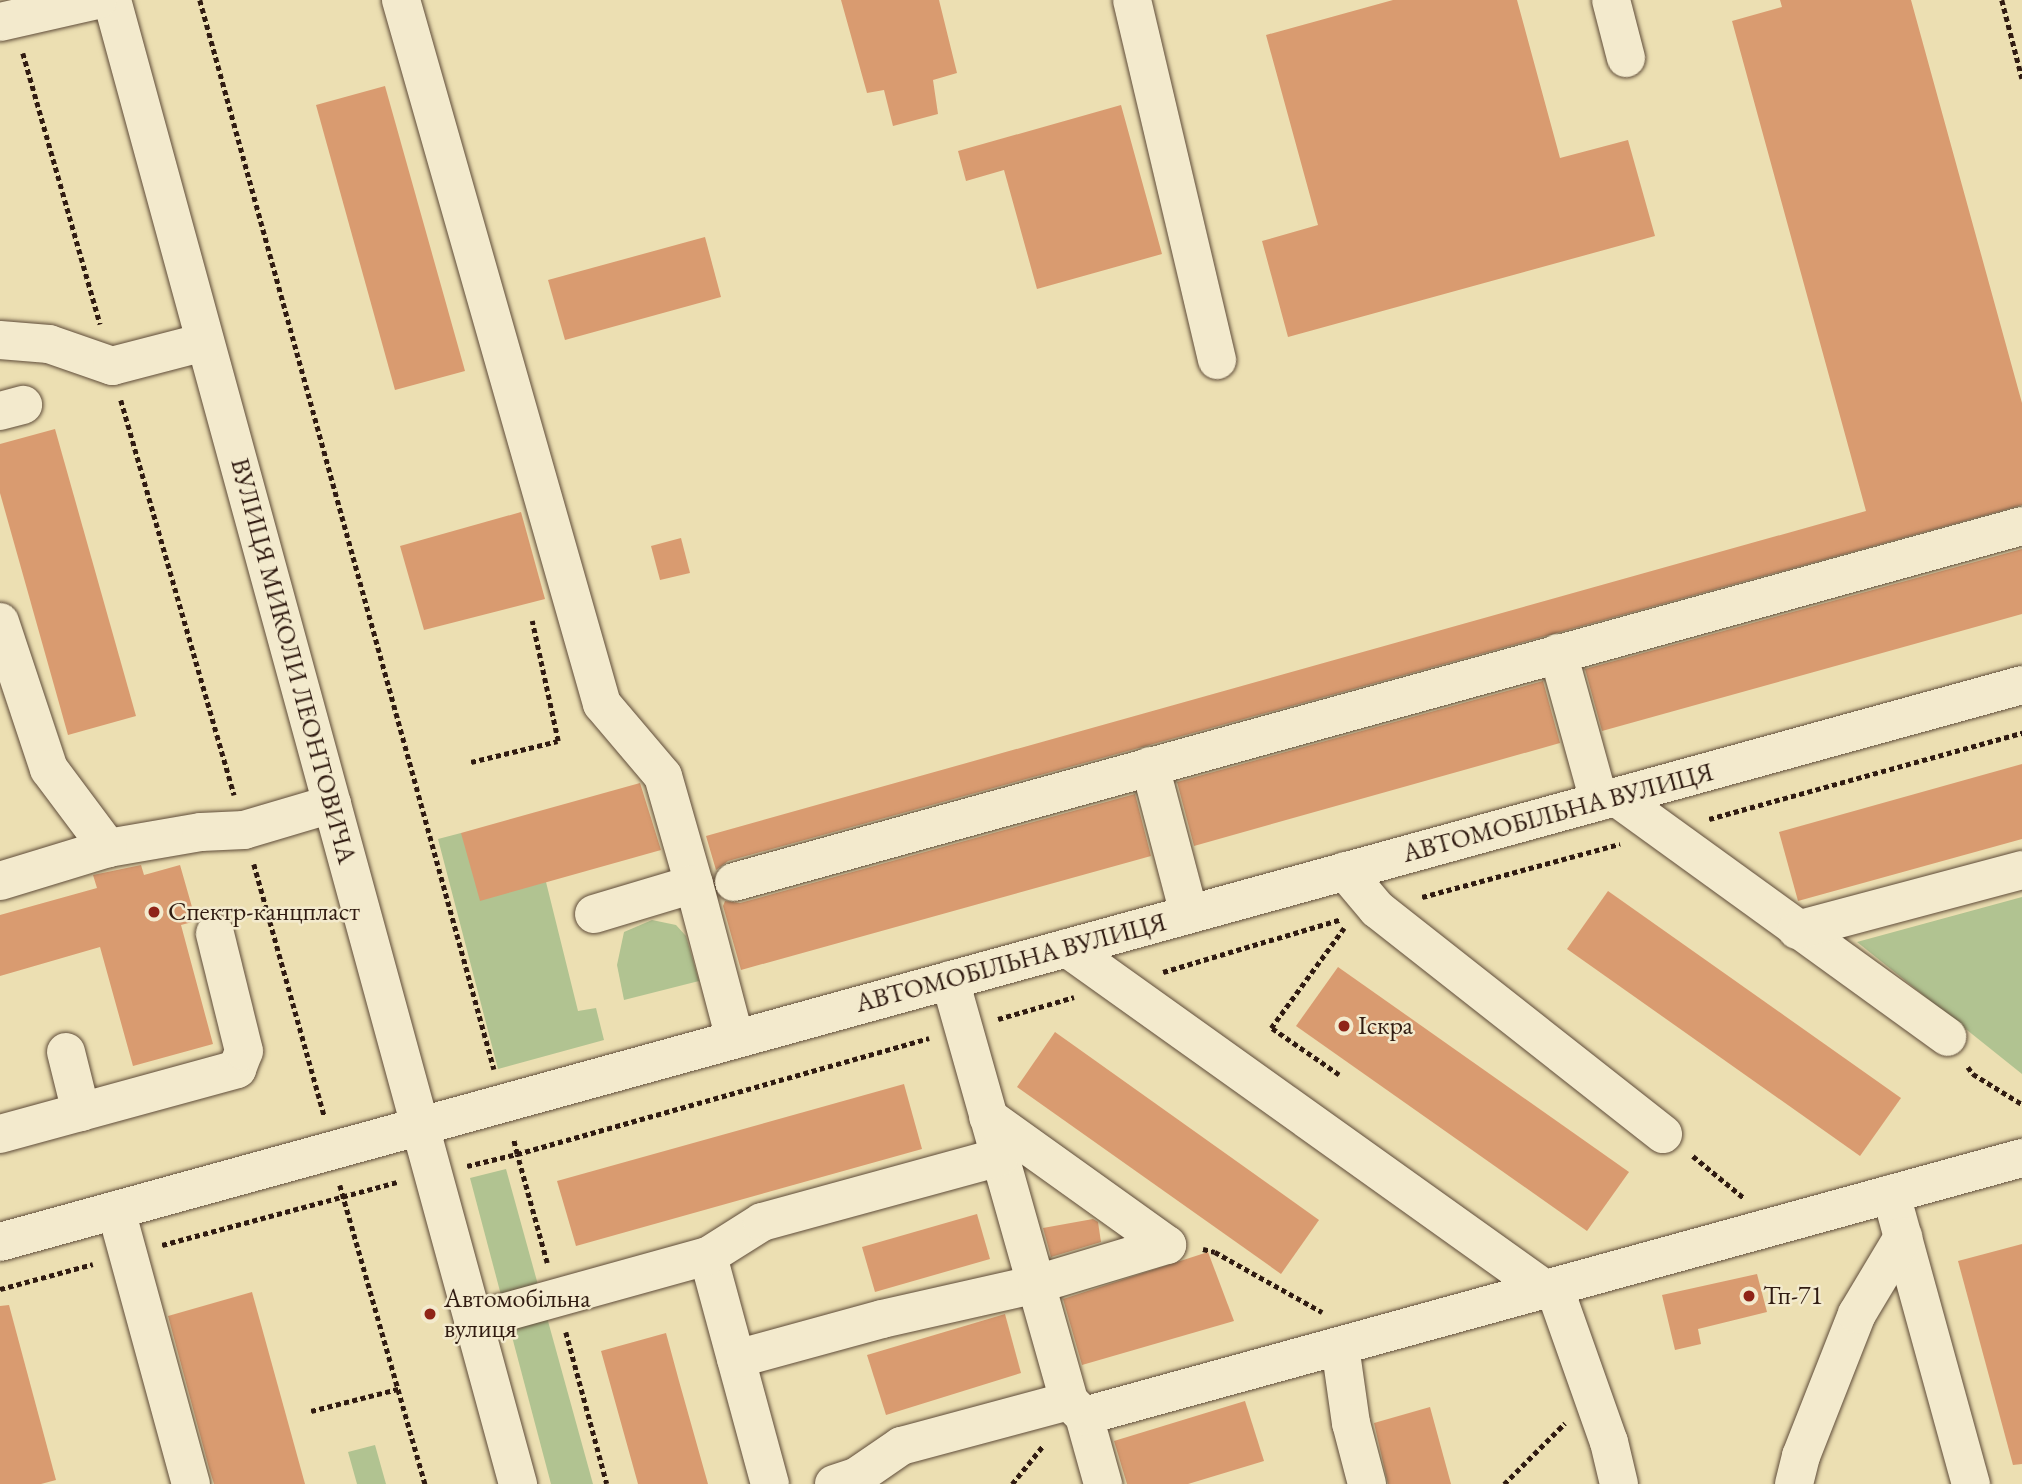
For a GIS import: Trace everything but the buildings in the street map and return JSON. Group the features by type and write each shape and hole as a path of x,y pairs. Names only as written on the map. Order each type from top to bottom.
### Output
{"street":[{"path":"7,20 98,0"},
{"name":"ВУЛИЦЯ МИКОЛИ ЛЕОНТОВИЧА","path":"112,0 517,1484"},
{"path":"401,0 602,704 663,776 734,1039"},
{"path":"1132,0 1217,360"},
{"path":"1611,0 1626,58"},
{"path":"0,340 49,344 112,366 205,342"},
{"path":"734,883 2022,526"},
{"path":"0,622 49,769 108,848"},
{"path":"1558,653 1608,799 1947,1037"},
{"name":"АВТОМОБІЛЬНА ВУЛИЦЯ","path":"0,1242 2022,685"},
{"path":"1150,766 1189,914"},
{"path":"0,881 108,848 201,832 244,830 332,804"},
{"path":"1797,930 2022,870"},
{"path":"1345,872 1377,909 1663,1134"},
{"path":"594,914 694,884"},
{"path":"0,1134 237,1069 244,1051 215,934"},
{"path":"1067,948 1550,1288 1608,1441 1619,1484"},
{"path":"950,980 1037,1284 1103,1484"},
{"path":"66,1052 81,1112"},
{"path":"988,1117 1167,1245"},
{"path":"473,1321 708,1256 762,1222 999,1157"},
{"path":"834,1484 856,1477 901,1446 1077,1409 1355,1342 2022,1158"},
{"path":"1891,1194 1971,1484"},
{"path":"116,1210 191,1484"},
{"path":"1794,1484 1801,1456 1857,1314 1903,1237"},
{"path":"736,1359 882,1319 1037,1284 1167,1245"},
{"path":"708,1256 771,1484"},
{"path":"1355,1342 1351,1423 1367,1484"}],"path":[{"path":"0,1289 343,1196 517,1154 200,0"},
{"path":"2002,0 2022,78"},
{"path":"7,20 112,366 425,1484"},
{"path":"471,762 558,741 532,621"},
{"path":"1339,1075 1271,1028 1352,917"},
{"path":"1947,1037 1973,1073 2022,1104"},
{"path":"1663,1134 1727,1181 1773,1227"},
{"path":"1167,1245 1215,1252 1355,1342"},
{"path":"311,1411 398,1389"},
{"path":"1504,1484 1591,1396"},
{"path":"1012,1484 1046,1443"}],"green space":[{"path":"461,833 546,882 578,1011 596,1008 604,1040 498,1069 438,839"},
{"path":"2022,897 2022,1074 1857,942"},
{"path":"652,920 676,925 686,936 699,981 624,1000 617,965 624,932"},
{"path":"506,1169 593,1484 551,1484 470,1178"},
{"path":"375,1445 386,1484 357,1484 348,1452"}],"place":[{"name":"Спектр-канцпласт","path":"154,912"},
{"name":"Іскра","path":"1344,1026"},
{"name":"Тп-71","path":"1749,1296"},
{"name":"Автомобільна вулиця","path":"430,1314"}]}
